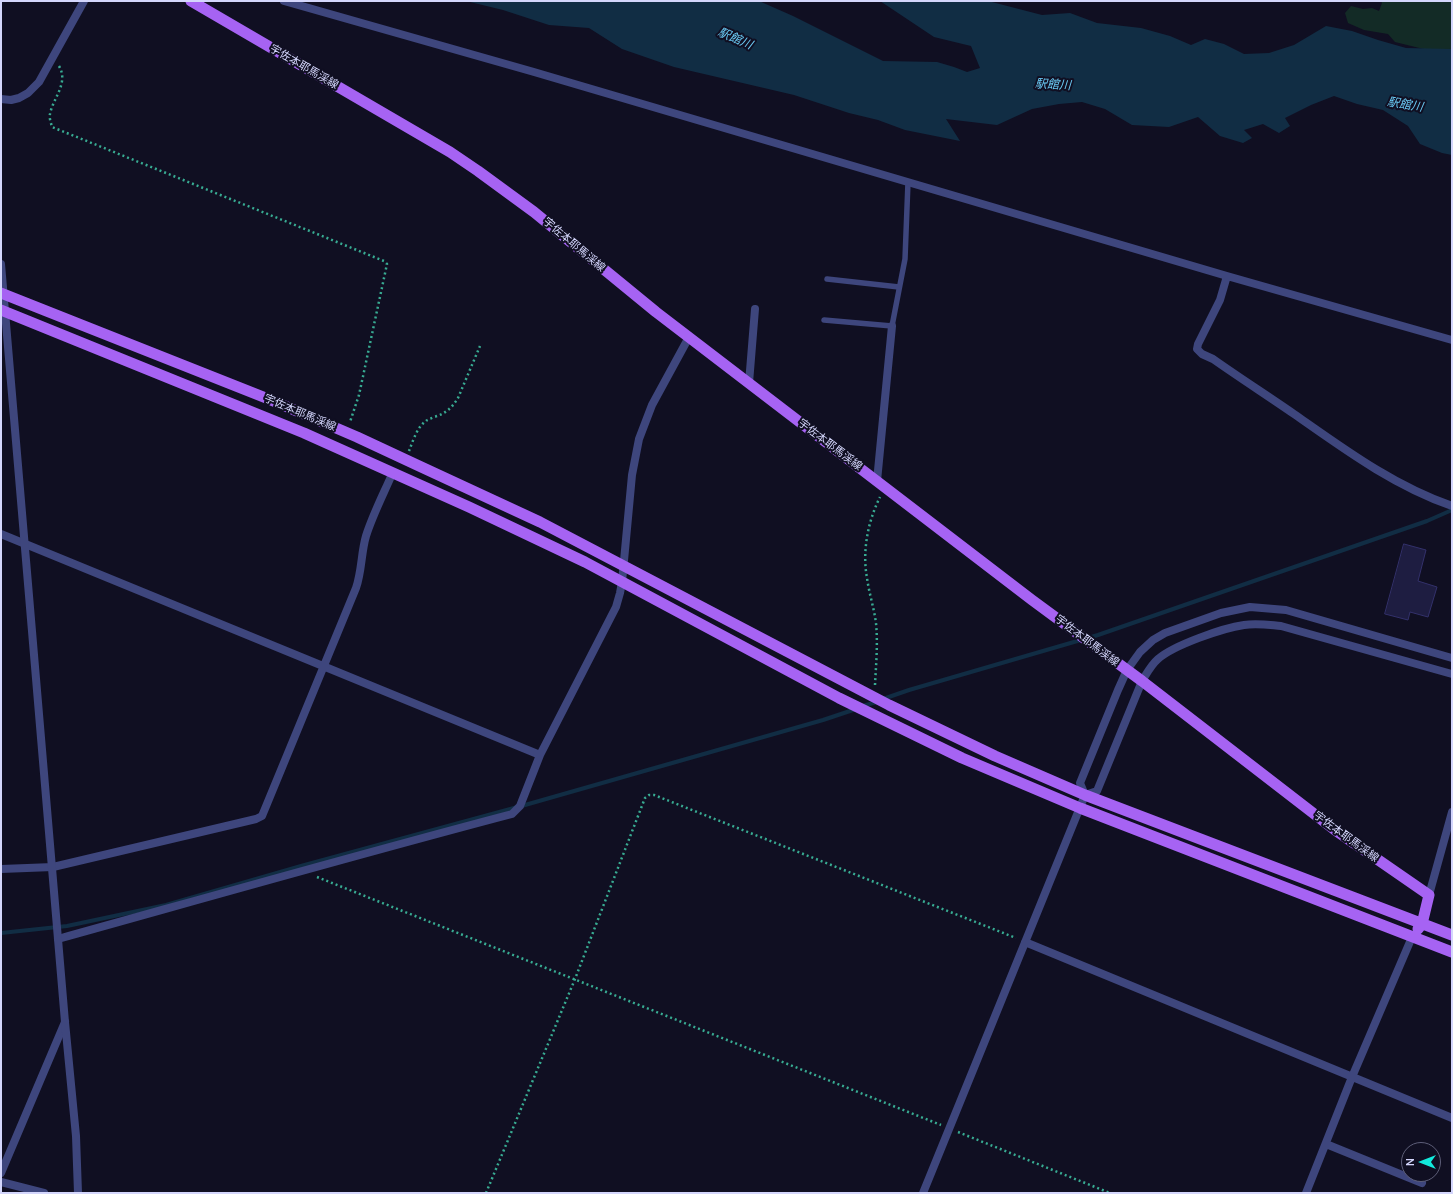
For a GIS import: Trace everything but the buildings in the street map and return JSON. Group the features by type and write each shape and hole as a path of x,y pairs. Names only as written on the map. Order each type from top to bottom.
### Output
{"main road":[{"name":"宇佐本耶馬渓線","path":"191,1 450,152 478,171 534,212 689,337 1038,604 1142,681 1335,830 1429,895"},
{"name":"宇佐本耶馬渓線","path":"2,294 264,397 405,459 540,522 889,705 995,756 1085,794 1452,935"},
{"name":"宇佐本耶馬渓線","path":"4,311 304,433 510,526 585,562 839,698 962,758 1080,808 1452,952"},
{"path":"1412,937 1422,924 1429,895"}],"street":[{"path":"1,99 11,100 19,98 28,93 39,82 84,1"},
{"path":"284,1 549,76 1227,276 1452,340"},
{"path":"1,264 2,294 76,1136 78,1193"},
{"path":"1227,276 1220,300 1198,344 1197,349 1202,354 1213,359 1294,414 1338,446 1415,491 1452,506"},
{"path":"749,383 755,309"},
{"path":"881,484 892,326"},
{"path":"58,939 304,872 394,845 512,814 520,806 540,755 616,607 622,582 632,476 639,440 652,405 689,337"},
{"path":"1,869 53,867 256,819 262,816 358,581 364,546 369,528 393,472"},
{"path":"1,534 540,755"},
{"path":"923,1193 1080,808 1085,794 1080,783 1127,670 1140,652 1153,640 1165,633 1225,612 1250,607 1286,610 1452,658"},
{"path":"1085,794 1097,791 1142,681 1155,662 1179,646 1235,627 1262,624 1289,628 1452,674"},
{"path":"1429,895 1452,812"},
{"path":"1306,1193 1352,1077 1412,937"},
{"path":"1025,942 1452,1118"},
{"path":"1,1173 65,1022"},
{"path":"1326,1144 1422,1183"},
{"path":"1,1182 44,1193"}],"lane":[{"path":"824,320 892,326 905,259 908,182"},
{"path":"827,279 900,287"}],"path":[{"path":"52,60 58,63 63,75 50,115 52,127 376,258 386,264 359,395 345,432"},
{"path":"405,459 421,424 454,406 480,346"},
{"path":"873,696 877,636 874,610 867,578 866,550 868,528 881,484"},
{"path":"486,1193 575,979 645,798 648,794 654,795 1025,942"},
{"path":"304,872 1110,1193"}],"green space":[{"path":"1381,1 1452,1 1452,56 1395,42 1388,34 1364,30 1348,23 1345,13 1351,6 1363,9 1372,8 1379,11 1382,3"}],"water":[{"name":"駅館川","path":"466,1 759,1 793,16 883,61 937,62 967,72 980,68 971,46 934,37 880,1 988,1 1042,15 1070,13 1097,23 1141,28 1170,36 1191,45 1205,39 1224,44 1244,54 1269,53 1294,45 1326,26 1352,31 1406,48 1452,49 1452,155 1442,153 1420,144 1408,126 1383,110 1357,104 1334,96 1311,105 1285,118 1290,126 1279,133 1263,124 1244,130 1252,138 1243,143 1220,136 1198,117 1169,127 1132,125 1105,109 1082,102 1059,104 1032,109 997,125 946,119 960,141 905,130 878,120 849,113 794,95 674,67 622,49 589,28 549,25 503,10"}],"waterway":[{"path":"883,699 909,690 1098,635 1427,521 1452,510"},
{"path":"862,706 877,702"},
{"path":"1,933 67,926 166,905 301,866 525,805 823,720 856,709"}]}
